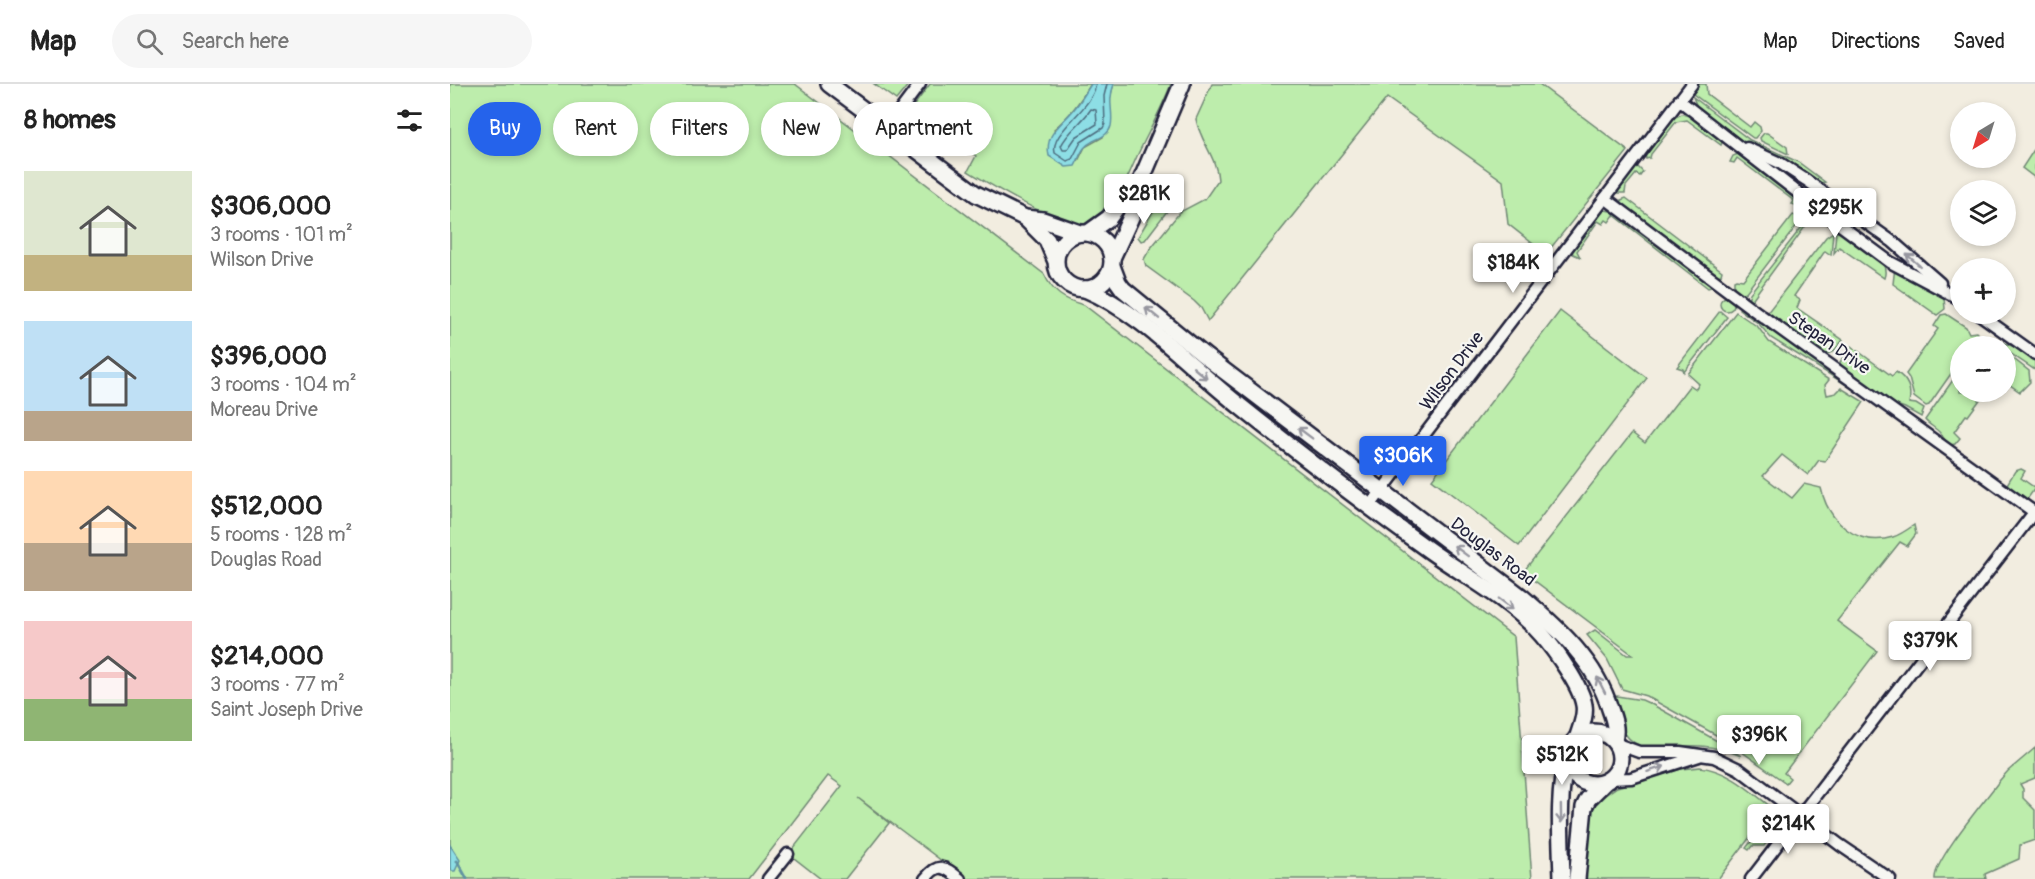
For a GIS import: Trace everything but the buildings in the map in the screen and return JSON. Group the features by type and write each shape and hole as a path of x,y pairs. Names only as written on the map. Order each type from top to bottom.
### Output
{"street":[{"path":"829,84 853,102"},
{"path":"906,102 920,84"},
{"path":"1024,218 1047,240 1056,269 1067,284 1085,289 1102,282 1108,275 1137,204 1140,183 1182,84"},
{"name":"Wilson Drive","path":"1370,506 1692,84"},
{"path":"1679,100 1890,262 1950,294"},
{"path":"1736,144 1780,163 1806,180 1893,242 1950,291"},
{"path":"925,156 976,194 1001,208 1024,218 1043,220 1097,236 1110,249 1112,262"},
{"path":"1055,260 1060,245 1066,239 1084,233 1108,218 1124,196 1140,183"},
{"name":"Stepan Drive","path":"1605,198 1755,311 2035,512"},
{"name":"Douglas Road","path":"1112,262 1118,282 1137,301 1206,357 1523,598 1548,620 1592,669 1607,698 1616,731 1615,742"},
{"name":"Douglas Road","path":"1085,289 1102,296 1128,314 1239,406 1425,548 1509,606 1540,633 1559,657 1581,695 1584,711 1578,736"},
{"path":"1993,324 2035,354"},
{"path":"1751,879 2035,512"},
{"path":"1562,879 1563,774 1569,749 1578,736 1593,731 1601,732 1615,742 1648,753 1680,752 1714,757 1739,769 1890,879"},
{"path":"1577,879 1584,807 1619,766 1620,751 1615,742"},
{"path":"1567,757 1573,774 1580,780 1597,784 1630,777 1700,755"},
{"path":"768,879 788,854"},
{"path":"928,876 934,868 941,867 960,879"}],"green space":[{"path":"450,84 795,84 819,102 761,102 761,156 841,156 841,119 853,128 853,156 889,156 1044,274 1060,295 1084,305 1514,637 1532,879 966,879 858,798 889,823 845,879 821,879 789,854 842,786 828,776 749,879 450,879"},
{"path":"874,84 909,84 896,100"},
{"path":"930,84 1091,84 1070,114 1054,129 1078,161 1085,147 1103,137 1114,84 1171,84 1118,195 1102,215 1084,224 1059,219 1042,212 968,171 976,156 993,156 993,102 916,102"},
{"path":"1212,84 1539,84 1628,151 1546,254 1508,224 1503,181 1387,98 1208,321 1194,301 1146,266 1144,259 1180,212 1205,199 1218,180 1215,164 1196,119"},
{"path":"1699,84 1706,84 1707,94 1750,127 1754,122 1761,131 1753,138 1693,94"},
{"path":"1693,97 1750,140 1798,162 1825,182 1816,184 1747,144 1697,107"},
{"path":"1682,114 1693,117 1723,140 1721,145 1687,120 1676,122 1650,158 1646,159 1645,154 1673,118"},
{"path":"1764,133 1787,147 1788,154 1761,141 1760,138"},
{"path":"2035,148 2035,178 2022,168"},
{"path":"1743,155 1809,206 1809,209 1799,209 1799,206 1792,204 1794,201 1737,158 1734,163 1730,162 1733,156"},
{"path":"1638,167 1643,172 1640,176 1636,174 1626,186 1625,193 1618,193 1619,188 1634,168"},
{"path":"1172,187 1178,192 1177,198 1145,240 1141,241 1138,237 1164,193"},
{"path":"1626,198 1722,271 1721,275 1717,276 1622,203 1621,200"},
{"path":"1605,210 1616,212 1711,287 1708,288 1614,215 1609,222 1606,220 1603,224 1598,221 1577,251 1580,257 1573,254 1572,251"},
{"path":"1801,214 1804,216 1746,292 1742,294 1734,288 1734,280 1743,280 1793,215 1800,217"},
{"path":"1812,214 1810,220 1751,301 1748,299 1750,293"},
{"path":"1833,232 1831,255 1825,251 1794,296 1800,300 1797,308 1843,340 1833,352 1826,354 1767,313 1826,237"},
{"path":"1836,232 1843,232 1872,251 1883,263 1884,278 1839,247 1834,253"},
{"path":"1895,267 1916,278 1944,298 1945,309 1937,315 1893,284"},
{"path":"1724,297 1730,297 1734,304 1730,311 1724,311 1720,307 1720,301"},
{"path":"1741,307 1864,396 1771,338 1759,324 1739,309"},
{"path":"1560,311 1647,378 1519,546 1432,479"},
{"path":"1720,311 1727,317 1684,372 1683,369 1677,367"},
{"path":"1736,312 1758,327 1769,342 1829,380 1825,385 1827,395 1836,393 1841,388 1864,402 1825,461 1819,460 1808,475 1782,455 1763,476 1792,498 1804,484 1821,488 1830,511 1837,521 1856,535 1868,539 1880,539 1896,536 1914,525 1916,534 1907,546 1900,542 1837,621 1877,651 1784,773 1790,778 1786,783 1725,740 1646,696 1622,689 1607,659 1587,635 1595,630 1627,655 1633,655 1523,572 1632,433 1645,443 1690,385 1696,389 1699,384 1688,374"},
{"path":"1946,314 1950,317 1950,324 1961,324 1969,333 1976,332 1979,335 1950,336 1950,375 1926,406 1914,397 1906,374 1938,329 1934,326 1941,315"},
{"path":"1851,346 1892,376 1896,372 1903,378 1909,389 1909,403 1924,409 1921,417 1896,405 1841,366 1840,362"},
{"path":"2016,348 2035,361 2035,370 2016,357"},
{"path":"2016,361 2029,371 2030,382 2020,392 2016,389"},
{"path":"1950,384 1950,402 1978,402 1954,432 1960,438 1955,444 1950,445 1925,420"},
{"path":"2021,469 2025,471 2021,478 2035,488 2026,501 2006,486 2015,471"},
{"path":"1617,696 1642,700 1653,705 1741,756 1705,746 1647,748 1638,745 1626,735 1620,722 1614,698"},
{"path":"2035,748 2035,778 2020,784 2023,789 2023,798 2035,810 2035,840 2020,845 2019,859 1985,874 1986,879 1935,879 1942,858 1973,814 2008,771"},
{"path":"1700,767 1729,777 1771,807 1718,879 1584,879 1588,818 1592,806 1598,800 1617,787 1681,769"},
{"path":"1775,819 1774,832 1764,846 1752,846 1749,850 1746,848 1767,821"}],"water":[{"path":"1091,84 1114,84 1111,96 1111,126 1107,133 1084,148 1075,166 1066,167 1049,156 1049,141"},
{"path":"450,845 460,860 455,871 450,868"}],"waterway":[{"path":"457,861 467,879"}]}
